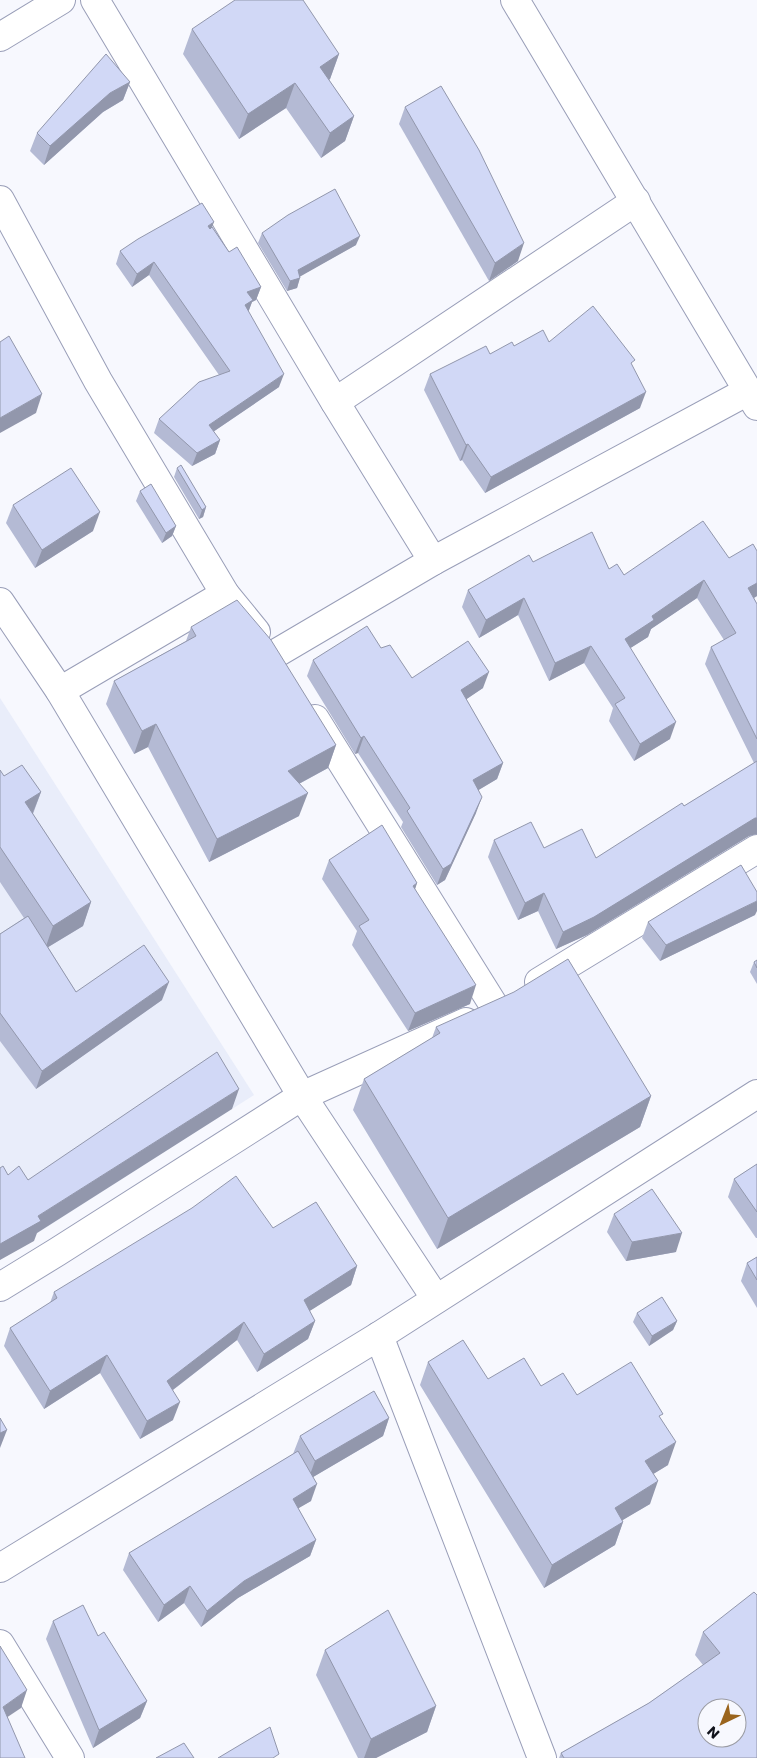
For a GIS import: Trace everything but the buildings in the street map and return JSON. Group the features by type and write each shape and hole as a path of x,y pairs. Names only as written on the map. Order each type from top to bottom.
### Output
{"street":[{"path":"0,37 60,0"},
{"path":"94,0 335,402 433,561"},
{"path":"0,200 98,381 225,594 280,663 433,561 752,399 515,0"},
{"path":"335,402 368,378 636,201"},
{"path":"60,691 225,594"},
{"path":"3,614 60,691 302,1096 436,1299"},
{"path":"301,696 510,1000"},
{"path":"0,1287 302,1096 510,1000 757,849"},
{"path":"0,1568 379,1336 757,1094"},
{"path":"379,1336 542,1758"},
{"path":"0,1644 70,1758"}],"shaded area":[{"path":"0,698 254,1095 0,1257"}]}
